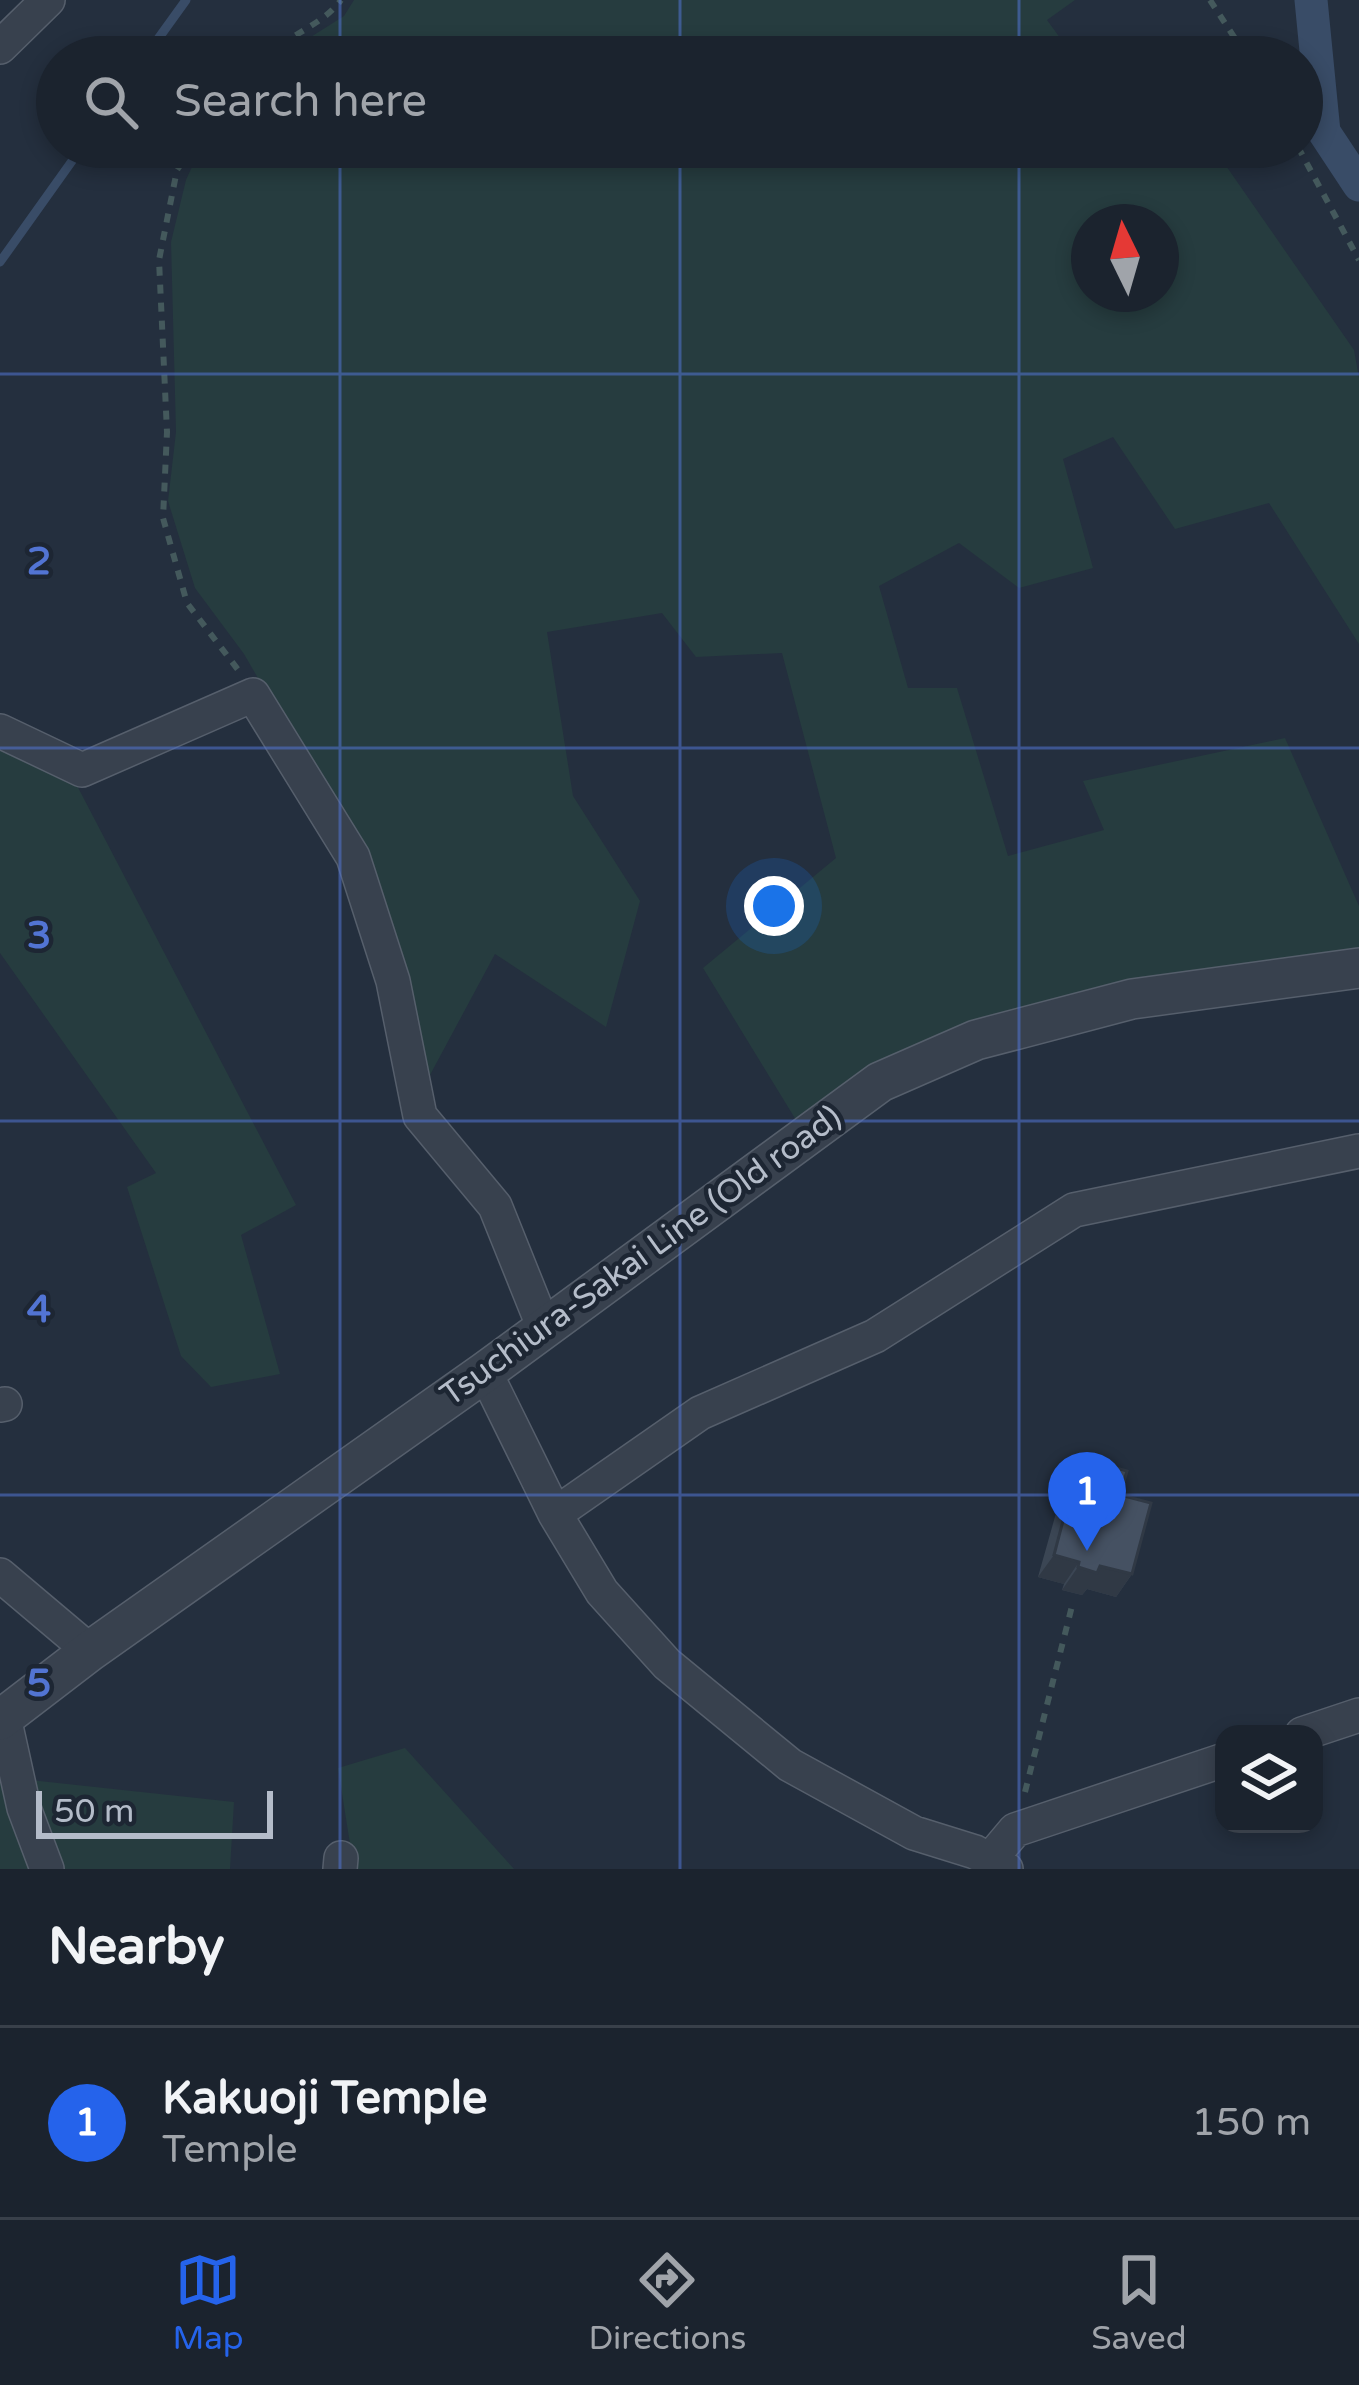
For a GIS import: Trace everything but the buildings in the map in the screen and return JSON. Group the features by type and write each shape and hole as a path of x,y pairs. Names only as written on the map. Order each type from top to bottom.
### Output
{"street":[{"path":"0,47 48,0"},
{"path":"0,731 82,770 254,694 353,856 393,981 420,1116 495,1206 544,1328"},
{"name":"Tsuchiura-Sakai Line (Old road)","path":"2,1718 880,1082 976,1040 1132,998 1359,968"},
{"path":"555,1514 700,1414 874,1336 1074,1210 1359,1151"},
{"path":"484,1372 555,1514 602,1592 632,1629 732,1720 790,1765 876,1813 914,1833 975,1852 997,1867 999,1849 1015,1830 1215,1763"},
{"path":"0,1575 90,1651"},
{"path":"1323,1727 1359,1715"},
{"path":"2,1718 23,1808 47,1869"}],"path":[{"path":"291,36 334,10 341,0"},
{"path":"1210,0 1233,36"},
{"path":"178,168 159,260 167,432 164,518 188,603 254,694"},
{"path":"1309,168 1359,260"},
{"path":"1015,1830 1072,1606"}],"green space":[{"path":"354,0 1075,0 1047,20 1059,36 312,36 344,16"},
{"path":"191,168 1228,168 1354,350 1359,378 1359,644 1269,503 1175,529 1113,437 1063,459 1093,568 1019,588 959,543 879,586 908,688 957,688 1008,856 1104,830 1083,781 1285,738 1359,906 1359,950 1126,982 796,1120 703,968 836,858 782,653 696,657 662,613 547,632 573,796 640,901 606,1027 495,954 423,1088 359,853 244,654 195,588 168,501 176,432 171,242"},
{"path":"0,743 72,776 296,1205 241,1235 280,1374 211,1387 181,1356 127,1187 156,1173 0,953"},
{"path":"405,1748 514,1869 349,1869 351,1850 338,1768"},
{"path":"0,1768 30,1780 234,1802 230,1869 0,1869"}],"waterway":[{"path":"160,36 186,0"},
{"path":"1311,0 1315,36"},
{"path":"1323,122 1324,132 1359,185"},
{"path":"0,262 67,168"}],"place":[{"name":"Kakuoji Temple","path":"1087,1551"}]}
